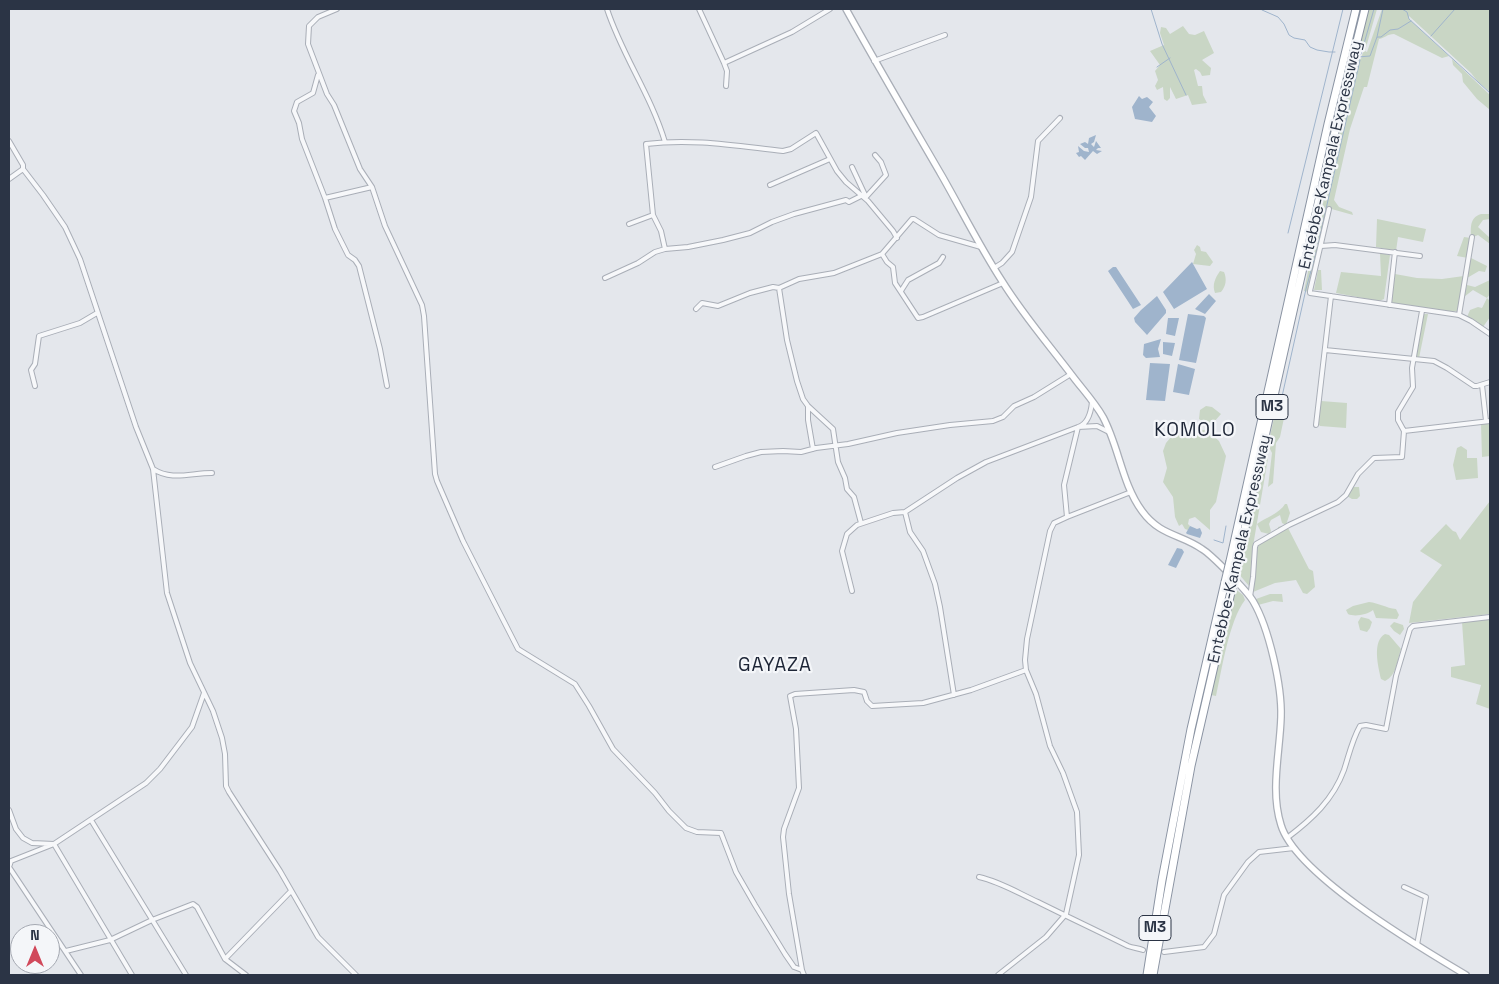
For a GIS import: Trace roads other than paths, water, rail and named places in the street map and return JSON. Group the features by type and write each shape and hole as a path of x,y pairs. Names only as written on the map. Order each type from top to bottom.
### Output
{"highway":[{"name":"Entebbe-Kampala Expressway","path":"1153,975 1191,766 1232,588 1233,563 1324,143 1356,9"},
{"name":"Entebbe-Kampala Expressway","path":"1147,975 1162,880 1191,729 1225,582 1233,563 1280,369 1365,9"}],"main road":[{"path":"846,9 874,61 1003,283 1103,417 1131,492 1141,510 1150,521 1170,535 1203,549 1250,597 1259,613 1267,634 1278,688 1281,714 1277,803 1281,827 1287,838 1294,848 1324,879 1387,925 1466,975"}],"street":[{"path":"337,9 318,16 309,26 308,44 318,75 334,105 360,168 372,187 385,226 422,305 437,481 463,541 518,649 575,684 590,706 613,749 656,793 674,817 691,831 720,833 736,872 755,904 790,962 802,970"},
{"path":"607,9 619,42 661,127 665,142"},
{"path":"699,9 724,62 727,72 726,86"},
{"path":"724,62 797,29 830,9"},
{"path":"874,61 945,35"},
{"path":"318,75 313,93 297,102 294,111 304,145 335,229 347,253 359,266 380,349 387,386"},
{"path":"994,268 1002,263 1012,252 1031,197 1038,141 1060,118"},
{"path":"665,249 661,231 653,215 646,144 703,141 783,151 791,149 816,133 830,159 846,182 865,198 893,231 896,238"},
{"path":"9,141 23,165 23,169 44,195 71,237 80,258 136,427 153,469 167,593 190,663 213,711 222,738 226,754 226,786 280,871 318,937 356,975"},
{"path":"605,278 638,263 655,252 723,240 750,233 794,214 846,200 848,202 865,198 886,175 881,162 875,155"},
{"path":"770,185 830,159"},
{"path":"852,167 865,198"},
{"path":"9,179 23,169"},
{"path":"325,198 372,187"},
{"path":"1329,209 1310,292 1459,316 1472,321 1490,334"},
{"path":"629,224 653,215"},
{"path":"696,309 702,303 718,306 750,293 773,287 779,288 799,279 834,273 882,254 910,221 914,219 939,234 981,247"},
{"path":"1459,316 1472,237"},
{"path":"1321,246 1336,245 1420,256"},
{"path":"1389,305 1395,252"},
{"path":"882,254 893,267 895,283 916,317 920,318 1003,283"},
{"path":"901,291 908,280 939,263 943,257"},
{"path":"779,288 787,340 803,399 808,406 832,426 838,462 846,478 847,489 854,497 861,523"},
{"path":"1316,425 1331,296"},
{"path":"1250,597 1254,577 1255,545 1281,529 1323,510 1343,498 1358,474 1374,458 1402,457 1404,431 1398,420 1398,412 1412,389 1413,358 1422,311"},
{"path":"35,386 31,370 35,364 39,336 80,323 97,313"},
{"path":"1325,350 1413,358 1438,363 1477,386 1490,382"},
{"path":"715,467 761,452 801,452 922,429 994,421 1003,417 1014,406 1034,397 1071,374"},
{"path":"1404,431 1488,421 1482,385"},
{"path":"852,591 842,551 847,534 861,523 893,513 905,512 980,465 1082,426 1088,418 1092,401"},
{"path":"808,406 808,420 813,449"},
{"path":"1078,427 1097,426 1109,432"},
{"path":"1067,517 1065,480 1078,427"},
{"path":"153,469 162,475 169,476 212,473"},
{"path":"998,975 1046,937 1066,914 1080,855 1077,812 1064,773 1050,746 1038,702 1026,670 1026,640 1050,531 1054,523 1131,492"},
{"path":"905,512 910,532 923,551 935,584 954,694"},
{"path":"1287,838 1307,822 1330,798 1337,787 1354,736 1360,726 1366,725 1386,730 1396,676 1410,629 1413,626 1490,616"},
{"path":"804,975 789,894 783,837 784,828 799,788 796,730 790,696 807,693 859,690 864,692 867,701 872,706 923,703 1026,670"},
{"path":"82,975 9,867 12,861 54,844 146,784 160,769 192,726 204,694"},
{"path":"9,810 16,829 23,838 32,843 54,844"},
{"path":"91,820 186,975"},
{"path":"54,844 132,975"},
{"path":"1164,952 1204,946 1214,934 1224,895 1248,862 1259,852 1294,848"},
{"path":"979,876 1000,882 1039,903 1066,914 1087,927 1130,947 1143,950"},
{"path":"1404,887 1426,897 1417,945"},
{"path":"225,959 291,891"},
{"path":"66,951 110,940 152,920 193,904 197,907 225,959 246,975"}],"water":[{"path":"1139,96 1142,99 1147,97 1153,102 1149,107 1156,116 1152,122 1135,119 1132,107"},
{"path":"1096,135 1094,142 1091,144 1094,147 1096,141 1101,148 1096,150 1102,151 1097,154 1093,151 1085,160 1081,156 1079,157 1076,153 1079,152 1078,146 1084,151 1089,152 1088,148 1080,144 1085,142 1088,144 1089,138"},
{"path":"1192,262 1207,289 1174,309 1163,292"},
{"path":"1116,267 1141,305 1133,309 1108,271"},
{"path":"1209,294 1216,301 1205,314 1195,309"},
{"path":"1157,296 1166,313 1147,335 1135,322 1134,318"},
{"path":"1188,314 1204,316 1206,318 1196,363 1179,360"},
{"path":"1168,318 1179,318 1175,336 1166,334"},
{"path":"1161,339 1158,349 1160,357 1146,358 1143,355 1144,344"},
{"path":"1163,342 1175,343 1172,356 1163,354"},
{"path":"1150,363 1170,364 1165,401 1146,400"},
{"path":"1178,364 1195,369 1189,395 1173,392"},
{"path":"1190,526 1197,529 1200,528 1202,533 1200,538 1186,533"},
{"path":"1177,548 1182,549 1184,552 1176,568 1168,565"}],"waterway":[{"path":"1151,9 1162,44 1186,95"},
{"path":"1288,233 1343,9"},
{"path":"1358,56 1361,54 1374,9"},
{"path":"1377,37 1383,9"},
{"path":"1402,9 1407,12 1409,19 1490,93"},
{"path":"1431,36 1455,9"},
{"path":"1262,10 1278,17 1289,35 1294,38 1305,40 1310,47 1317,50 1335,52"},
{"path":"1358,57 1370,56 1377,37 1381,37 1390,30 1398,29 1411,21"},
{"path":"1318,244 1360,60 1357,57"},
{"path":"1157,67 1170,58"},
{"path":"1279,410 1306,289 1317,249"},
{"path":"1214,540 1223,543 1226,526"}],"district":[{"name":"KOMOLO","path":"1195,431"},
{"name":"GAYAZA","path":"775,666"}]}
